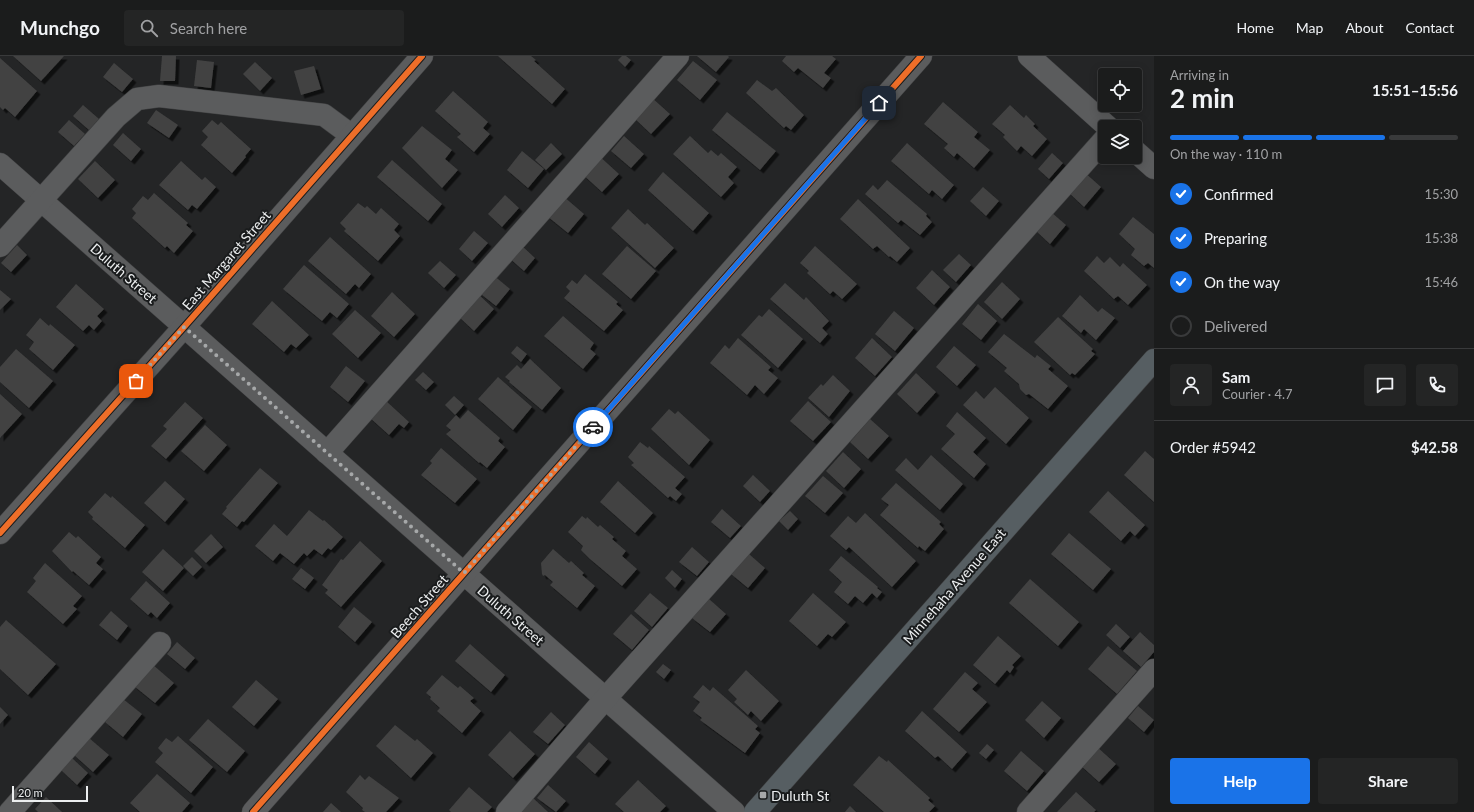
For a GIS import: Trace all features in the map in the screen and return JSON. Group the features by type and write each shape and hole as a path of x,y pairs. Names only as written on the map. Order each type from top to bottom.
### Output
{"main road":[{"name":"Minnehaha Avenue East","path":"755,812 1154,360"}],"street":[{"name":"East Margaret Street","path":"0,533 184,327 422,56"},
{"path":"327,453 678,56"},
{"name":"Beech Street","path":"253,812 921,56"},
{"path":"1029,56 1100,120"},
{"path":"0,246 116,117 137,99 159,96 324,115 351,136"},
{"path":"507,812 605,699 1098,147"},
{"path":"1142,157 1154,168"},
{"name":"Duluth Street","path":"0,164 734,812"},
{"path":"10,812 160,643"},
{"path":"1028,812 1154,670"}],"building":[{"path":"13,56 64,56 41,81"},
{"path":"162,56 176,56 175,81 160,81"},
{"path":"498,56 531,56 536,60 534,61 565,89 552,104"},
{"path":"622,56 626,56 631,60 625,67 618,60"},
{"path":"697,56 728,56 729,57 716,72"},
{"path":"786,56 832,56 836,59 824,73 831,78 823,88 798,68 794,72 782,61"},
{"path":"0,58 37,91 15,117 5,108 3,110 0,107"},
{"path":"197,60 214,62 211,88 194,86"},
{"path":"693,61 717,80 700,100 677,80"},
{"path":"255,62 272,78 260,91 243,74"},
{"path":"114,63 133,79 122,92 103,77"},
{"path":"314,66 321,89 301,95 294,71"},
{"path":"757,80 772,91 776,88 804,115 791,130 786,126 784,128 746,93"},
{"path":"453,91 488,122 483,128 490,134 474,152 457,137 461,134 435,111"},
{"path":"651,97 670,114 651,134 633,117"},
{"path":"943,102 978,132 974,137 990,150 974,168 957,153 954,157 944,148 948,144 924,124"},
{"path":"83,105 99,119 89,130 73,116"},
{"path":"1010,105 1024,118 1026,115 1035,124 1033,126 1047,139 1032,156 1021,146 1017,151 1003,137 1005,135 992,124"},
{"path":"156,110 178,125 169,138 147,123"},
{"path":"727,112 776,151 760,170 712,130"},
{"path":"69,120 85,134 74,146 58,132"},
{"path":"212,120 218,125 221,122 251,149 232,173 201,145 208,137 202,131"},
{"path":"422,126 452,150 445,159 458,170 442,188 402,148"},
{"path":"123,133 141,149 131,161 113,145"},
{"path":"624,136 644,154 631,168 611,151"},
{"path":"690,136 708,153 711,150 718,156 721,153 737,167 728,177 734,183 721,197 673,154"},
{"path":"551,143 562,154 546,170 535,160"},
{"path":"907,143 954,185 942,199 932,190 929,194 891,161"},
{"path":"522,151 544,169 528,188 507,170"},
{"path":"1052,153 1063,163 1049,179 1038,169"},
{"path":"597,154 619,174 602,192 580,172"},
{"path":"392,160 442,204 428,221 377,177"},
{"path":"95,161 115,180 98,198 78,179"},
{"path":"181,161 202,180 205,177 216,187 197,209 192,205 188,210 159,185"},
{"path":"1083,171 1101,187 1084,207 1066,190"},
{"path":"663,172 709,213 693,231 648,190"},
{"path":"887,180 927,214 926,216 932,222 920,235 901,220 898,223 865,194 873,185 878,190"},
{"path":"983,187 999,201 986,216 970,201"},
{"path":"154,193 188,223 186,225 193,231 174,253 167,246 165,248 132,218 136,213 132,209 143,196 148,200"},
{"path":"505,195 519,208 502,227 488,214"},
{"path":"563,196 584,214 568,233 547,216"},
{"path":"858,199 910,248 897,262 877,246 873,249 840,219"},
{"path":"358,203 365,208 367,206 376,214 381,208 399,224 394,230 400,236 378,261 344,231 346,229 340,223"},
{"path":"628,209 645,225 647,223 674,248 655,268 611,228"},
{"path":"1051,212 1066,225 1050,244 1035,230"},
{"path":"1133,217 1154,234 1154,268 1148,263 1144,266 1131,255 1135,249 1119,234"},
{"path":"474,231 488,243 472,261 459,249"},
{"path":"330,237 371,274 359,288 355,284 346,294 308,261"},
{"path":"520,244 535,258 524,271 508,257"},
{"path":"17,245 27,255 11,272 1,263"},
{"path":"627,246 656,271 631,299 602,274"},
{"path":"815,246 857,284 842,299 833,291 830,294 807,273 809,271 800,263"},
{"path":"959,254 971,265 956,282 943,270"},
{"path":"1097,256 1104,263 1110,257 1120,267 1123,263 1147,285 1128,305 1118,296 1114,299 1084,271"},
{"path":"440,261 456,275 444,288 428,273"},
{"path":"304,265 349,304 337,318 330,312 322,321 283,289"},
{"path":"932,270 950,287 934,305 916,288"},
{"path":"492,274 510,289 496,306 477,291"},
{"path":"585,274 618,302 616,304 623,310 604,331 564,298 570,291 566,287 572,280 577,284"},
{"path":"1002,282 1020,299 1002,319 984,302"},
{"path":"785,283 804,300 806,297 829,321 822,328 828,334 820,343 770,299"},
{"path":"76,284 104,309 97,316 102,321 94,330 89,325 83,331 56,307"},
{"path":"0,290 11,299 0,310"},
{"path":"392,292 415,314 394,337 371,316"},
{"path":"477,293 494,309 474,331 457,315"},
{"path":"1080,295 1098,312 1102,308 1115,318 1096,340 1084,329 1081,333 1062,316"},
{"path":"272,301 309,335 296,348 291,344 284,352 252,324"},
{"path":"978,304 997,321 981,340 962,324"},
{"path":"769,309 803,339 778,368 741,335 759,315 762,317"},
{"path":"355,310 381,333 358,358 332,334"},
{"path":"894,311 914,328 895,351 875,334"},
{"path":"563,316 594,343 590,349 596,354 583,369 544,336"},
{"path":"1058,317 1093,349 1091,351 1095,354 1075,375 1072,373 1070,375 1034,342"},
{"path":"40,318 49,326 50,324 75,345 53,370 29,349 34,342 26,335"},
{"path":"1004,334 1035,358 1037,355 1051,366 1048,369 1068,386 1048,409 1029,394 1026,395 1020,389 1019,384 1004,371 1007,368 988,352"},
{"path":"738,338 771,367 768,370 778,378 764,394 755,385 747,395 710,363 725,345 729,349"},
{"path":"872,338 892,357 875,376 855,358"},
{"path":"517,346 527,354 521,362 511,353"},
{"path":"954,346 976,365 957,386 936,367"},
{"path":"16,349 53,381 29,408 0,382 0,367"},
{"path":"530,359 561,388 542,410 505,377 517,365 521,369"},
{"path":"346,366 365,381 348,402 330,387"},
{"path":"423,372 434,382 426,390 415,380"},
{"path":"916,373 936,392 917,413 897,394"},
{"path":"833,375 850,391 829,417 808,398 821,384 823,386"},
{"path":"498,377 532,407 513,430 478,399"},
{"path":"995,387 1029,418 1006,444 963,405 976,391 984,399"},
{"path":"0,394 22,414 0,438"},
{"path":"454,396 464,405 455,415 445,405"},
{"path":"385,400 409,422 404,428 399,424 389,435 369,417"},
{"path":"808,401 831,422 813,441 790,421"},
{"path":"185,402 203,418 166,459 151,446 167,429 163,426"},
{"path":"669,409 675,414 678,411 710,440 689,465 651,429"},
{"path":"468,410 500,438 498,441 505,447 487,468 480,462 479,463 446,434 451,430 446,426 456,415 460,419"},
{"path":"957,412 986,438 973,452 986,464 974,478 941,449 955,434 946,426"},
{"path":"870,419 889,436 868,459 850,442"},
{"path":"205,425 227,445 204,471 181,451"},
{"path":"640,442 648,448 649,446 685,477 675,488 682,494 676,501 670,496 668,498 631,465 634,463 628,457"},
{"path":"441,448 477,479 455,503 421,475 432,463 430,461"},
{"path":"1145,451 1154,459 1154,502 1124,475"},
{"path":"843,452 861,469 844,488 826,471"},
{"path":"931,455 963,484 940,510 895,470 906,458 918,470"},
{"path":"260,468 278,483 244,522 242,521 237,527 222,514 227,508 226,507"},
{"path":"753,475 770,491 760,502 743,486"},
{"path":"823,476 843,493 825,513 805,496"},
{"path":"165,481 185,499 165,522 144,503"},
{"path":"618,481 653,513 635,533 600,502"},
{"path":"896,483 941,522 939,524 944,529 925,551 919,546 918,548 880,515 889,505 881,499"},
{"path":"1108,491 1145,525 1135,536 1130,531 1121,541 1089,512"},
{"path":"105,493 111,498 112,496 145,525 125,548 92,519 93,517 88,512"},
{"path":"722,509 741,526 730,538 711,522"},
{"path":"309,510 323,521 324,520 343,537 331,550 328,548 322,555 314,549 307,556 304,553 294,564 280,553 273,561 255,546 274,524 287,536"},
{"path":"790,511 798,519 788,530 779,521"},
{"path":"865,513 916,561 892,587 849,547 846,550 830,536 848,516 856,523"},
{"path":"582,516 586,519 587,517 598,527 600,525 614,537 612,539 626,551 622,556 637,569 622,586 581,550 583,546 568,532"},
{"path":"69,532 76,538 78,536 101,557 96,563 103,569 89,585 73,571 72,572 52,551"},
{"path":"1069,533 1111,569 1093,590 1051,554"},
{"path":"211,534 223,547 206,563 194,551"},
{"path":"360,541 382,561 341,607 325,593 328,590 322,585 341,559 343,560"},
{"path":"692,547 709,562 697,576 679,562"},
{"path":"163,549 184,568 163,591 142,572"},
{"path":"553,549 569,563 571,561 584,573 582,575 595,586 577,608 550,585 553,582 542,574 541,563"},
{"path":"749,554 765,568 748,588 731,574"},
{"path":"841,556 878,587 877,588 882,592 877,598 872,593 863,603 855,596 848,604 834,592 842,582 829,570"},
{"path":"192,557 202,567 193,576 183,566"},
{"path":"45,563 82,596 73,606 77,609 63,624 27,592 36,581 33,578"},
{"path":"301,568 314,578 305,589 292,579"},
{"path":"672,570 682,579 675,588 665,578"},
{"path":"1030,579 1079,622 1058,646 1009,603"},
{"path":"146,581 170,603 157,618 151,612 148,615 130,599"},
{"path":"650,593 668,608 652,627 634,611"},
{"path":"813,593 846,622 832,637 828,634 817,646 789,621"},
{"path":"709,599 726,614 710,632 692,618"},
{"path":"354,607 372,622 355,642 338,627"},
{"path":"111,611 128,626 117,640 99,625"},
{"path":"631,614 649,630 632,650 613,634"},
{"path":"6,620 56,664 28,695 0,669 0,627"},
{"path":"1116,624 1130,637 1120,648 1106,635"},
{"path":"1140,632 1154,645 1154,652 1141,667 1123,651"},
{"path":"998,636 1021,656 1012,665 1014,667 1010,673 1007,670 995,684 973,665"},
{"path":"177,642 195,658 185,669 167,654"},
{"path":"470,644 505,675 491,692 455,661"},
{"path":"1108,646 1137,671 1117,694 1088,669"},
{"path":"152,664 174,683 155,703 134,686"},
{"path":"663,664 671,670 664,679 656,672"},
{"path":"746,670 779,701 761,721 751,711 748,715 734,702 737,699 728,690"},
{"path":"965,672 978,683 972,689 987,702 959,732 933,709"},
{"path":"442,675 458,688 460,686 474,698 470,701 481,711 462,733 437,711 440,708 426,693"},
{"path":"256,680 278,699 254,726 232,707"},
{"path":"703,685 710,691 713,687 758,726 755,729 760,733 745,753 700,720 702,718 693,711 700,702 693,697"},
{"path":"123,699 142,714 123,737 105,722"},
{"path":"1042,701 1061,718 1044,738 1025,720"},
{"path":"1138,706 1154,720 1144,732 1128,718"},
{"path":"0,707 8,715 0,724"},
{"path":"922,711 967,752 952,769 938,756 935,758 905,731"},
{"path":"551,712 565,725 548,744 533,732"},
{"path":"208,719 245,751 227,772 189,740"},
{"path":"395,725 415,741 417,739 433,753 411,778 376,746"},
{"path":"510,731 535,754 513,778 488,755"},
{"path":"178,736 213,767 191,793 155,762 163,753 158,748 166,738 172,742"},
{"path":"89,738 109,755 93,772 74,755"},
{"path":"589,742 608,759 595,774 576,757"},
{"path":"987,744 994,750 986,759 979,753"},
{"path":"1096,746 1116,764 1099,782 1079,764"},
{"path":"1021,751 1044,771 1027,791 1004,771"},
{"path":"879,756 887,762 888,760 930,798 928,800 935,806 929,812 884,812 853,785"},
{"path":"72,758 88,773 77,785 61,770"},
{"path":"157,774 190,803 182,812 140,812 130,803"},
{"path":"360,775 365,780 369,776 399,798 386,812 365,812 362,810 363,808 346,792"},
{"path":"638,780 666,806 660,812 624,812 615,804"},
{"path":"548,785 566,801 556,812 537,798"},
{"path":"469,787 492,807 487,812 451,812 449,810"},
{"path":"1076,792 1096,810 1094,812 1057,812"},
{"path":"46,797 62,812 38,812 35,809"},
{"path":"532,797 548,812 519,812"},
{"path":"331,803 341,812 323,812"},
{"path":"850,806 856,812 845,812"}],"cycle path":[{"path":"0,533 184,327 422,56"},
{"path":"253,812 921,56"}],"way so far":[{"path":"136,381 184,327 464,573 593,427"}],"place":[{"name":"Duluth St","path":"763,795"}],"route":[{"path":"593,427 879,103"}]}
